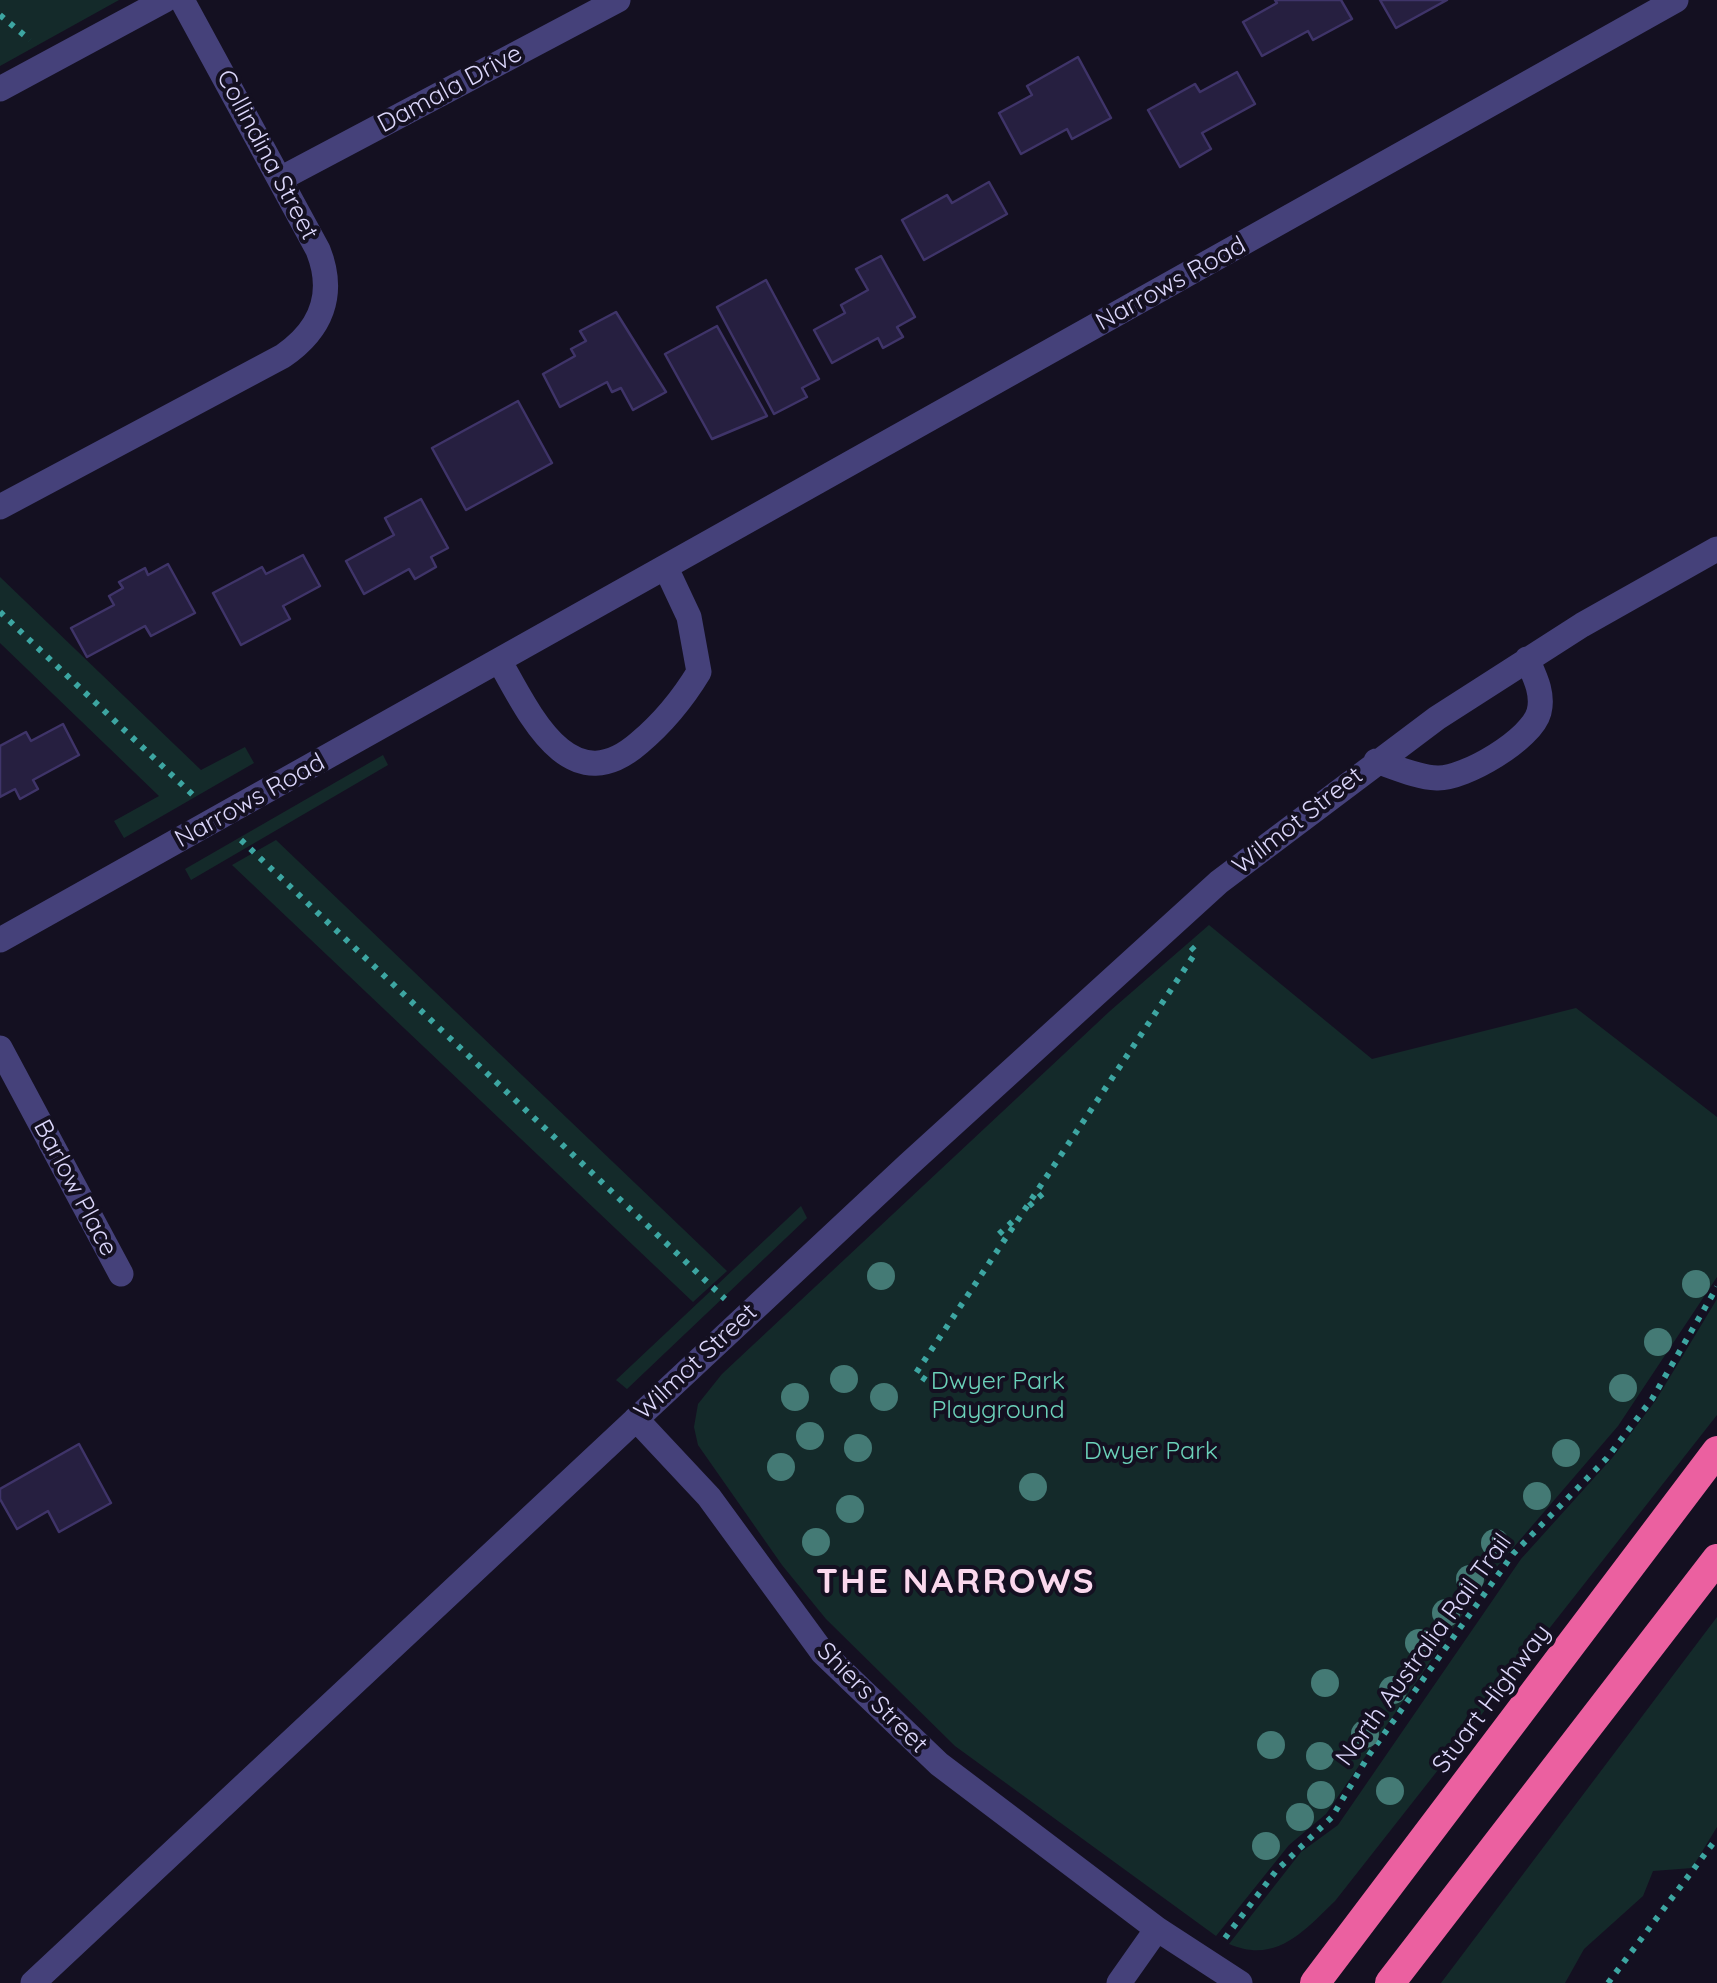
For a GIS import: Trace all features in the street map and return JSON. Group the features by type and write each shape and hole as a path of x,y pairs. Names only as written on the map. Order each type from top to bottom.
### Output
{"highway":[{"name":"Stuart Highway","path":"1316,1983 1717,1452"},
{"path":"1390,1983 1717,1559"}],"street":[{"path":"0,89 165,0"},
{"name":"Collindina Street","path":"0,507 282,356 301,344 321,315 327,293 324,266 282,178 182,0"},
{"name":"Damala Drive","path":"282,178 618,0"},
{"name":"Narrows Road","path":"0,940 1676,0"},
{"name":"Wilmot Street","path":"34,1983 1171,924 1376,760 1527,658 1717,549"},
{"path":"500,662 531,717 554,745 578,762 599,766 621,759 681,703 699,672 688,618 666,568"},
{"name":"Wilmot Street","path":"1376,760 1423,776 1449,777 1507,748 1526,733 1539,715 1541,700 1527,658"},
{"name":"Barlow Place","path":"0,1048 121,1274"},
{"name":"Shiers Street","path":"636,1419 709,1498 822,1653 939,1764 1157,1928 1240,1983"},
{"path":"1119,1983 1157,1928"}],"path":[{"path":"0,612 198,800"},
{"path":"243,842 724,1298"},
{"path":"926,1380 916,1373 1196,952 1171,924"},
{"path":"999,1234 1047,1190"},
{"name":"North Australia Rail Trail","path":"1207,1963 1265,1884 1332,1816 1370,1755 1513,1554 1607,1458 1652,1399 1717,1288"},
{"path":"1608,1983 1717,1838"}],"green space":[{"path":"0,0 119,0 0,66"},
{"path":"0,577 201,770 245,747 254,763 124,838 114,821 159,796 0,643"},
{"path":"383,755 388,765 191,880 185,869"},
{"path":"276,840 727,1271 693,1302 232,865"},
{"name":"Dwyer Park","path":"1209,925 1372,1059 1576,1008 1717,1117 1717,1277 1618,1426 1488,1577 1326,1814 1289,1845 1216,1936 955,1746 826,1619 782,1565 698,1445 694,1427 698,1404 722,1374 1110,1011"},
{"path":"801,1206 807,1218 627,1389 616,1380"},
{"path":"1717,1299 1717,1415 1335,1901 1288,1942 1261,1950 1229,1944 1301,1852 1338,1825 1521,1559 1613,1457 1656,1400"},
{"path":"1717,1617 1717,1827 1692,1868 1653,1871 1643,1896 1584,1949 1565,1983 1441,1983"}],"building":[{"path":"1275,0 1341,0 1352,19 1313,40 1308,31 1262,56 1243,22 1277,3"},
{"path":"1380,0 1447,0 1396,28"},
{"path":"1078,57 1111,118 1072,139 1067,129 1021,154 999,113 1032,95 1027,86"},
{"path":"1237,72 1255,104 1202,133 1211,149 1180,167 1148,110 1195,84 1200,92"},
{"path":"989,182 1007,214 924,260 902,220 947,195 952,203"},
{"path":"881,256 915,317 897,327 903,337 883,348 878,338 832,363 814,330 845,313 841,305 868,290 856,269"},
{"path":"766,280 819,379 802,388 807,397 774,414 717,307"},
{"path":"616,312 666,392 633,410 621,388 612,392 607,382 560,407 543,374 575,356 571,349 586,341 580,331"},
{"path":"717,326 767,416 712,439 665,354"},
{"path":"518,401 552,463 466,510 432,448"},
{"path":"421,499 448,548 431,557 436,567 415,579 409,569 364,594 346,561 394,535 385,518"},
{"path":"303,555 320,586 283,606 290,619 241,645 213,593 262,567 266,574"},
{"path":"168,564 195,613 151,636 145,626 87,657 71,628 114,605 109,596 123,588 119,582 145,568 148,575"},
{"path":"63,724 79,755 33,780 38,789 20,799 15,789 0,797 0,746 26,732 31,741"},
{"path":"79,1444 111,1503 59,1532 48,1511 17,1529 0,1499 0,1489"}],"district":[{"name":"THE NARROWS","path":"956,1582"}],"park label":[{"name":"Dwyer Park Playground","path":"998,1396"}]}
